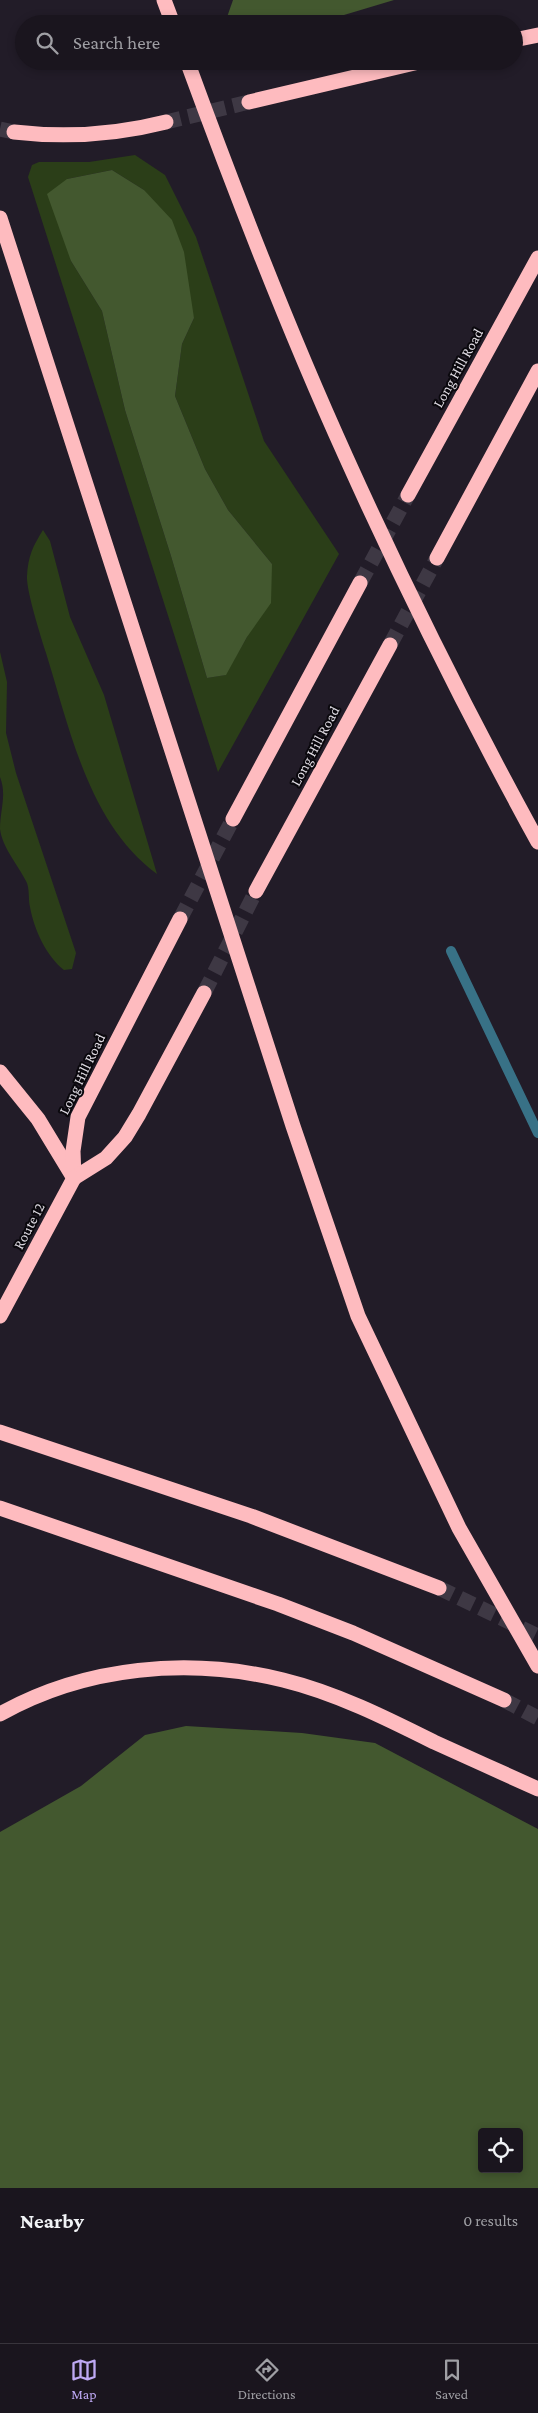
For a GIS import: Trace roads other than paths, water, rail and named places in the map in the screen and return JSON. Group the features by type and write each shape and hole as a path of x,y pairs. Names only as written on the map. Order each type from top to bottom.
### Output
{"highway":[{"path":"164,0 170,15"},
{"path":"523,38 538,35"},
{"path":"523,45 538,47"},
{"path":"190,70 244,214 345,456 453,682 538,842"},
{"path":"249,102 384,70"},
{"path":"14,132 52,136 91,135 132,130 166,122"},
{"path":"0,218 292,1126 358,1316 436,1481 493,1588 538,1666"},
{"name":"Long Hill Road","path":"408,494 538,258"},
{"path":"437,558 538,372"},
{"path":"233,819 360,583"},
{"name":"Long Hill Road","path":"256,891 390,645"},
{"name":"Long Hill Road","path":"74,1178 73,1146 78,1117 180,919"},
{"path":"0,1072 38,1119 74,1178 106,1158 128,1132 204,993"},
{"name":"Route 12","path":"0,1316 74,1178"},
{"path":"0,1432 252,1516 439,1588"},
{"path":"0,1508 278,1604 369,1640 504,1700"},
{"path":"0,1714 36,1697 64,1687 126,1672 182,1667 241,1672 284,1680 329,1695 538,1789"}],"waterway":[{"path":"451,951 538,1133"}],"tunnel":[{"path":"166,122 249,102"},
{"path":"0,129 14,132"},
{"path":"360,583 408,495"},
{"path":"390,645 437,558"},
{"path":"180,919 233,819"},
{"path":"204,993 256,891"},
{"path":"439,1588 538,1636"},
{"path":"504,1700 538,1718"}]}
